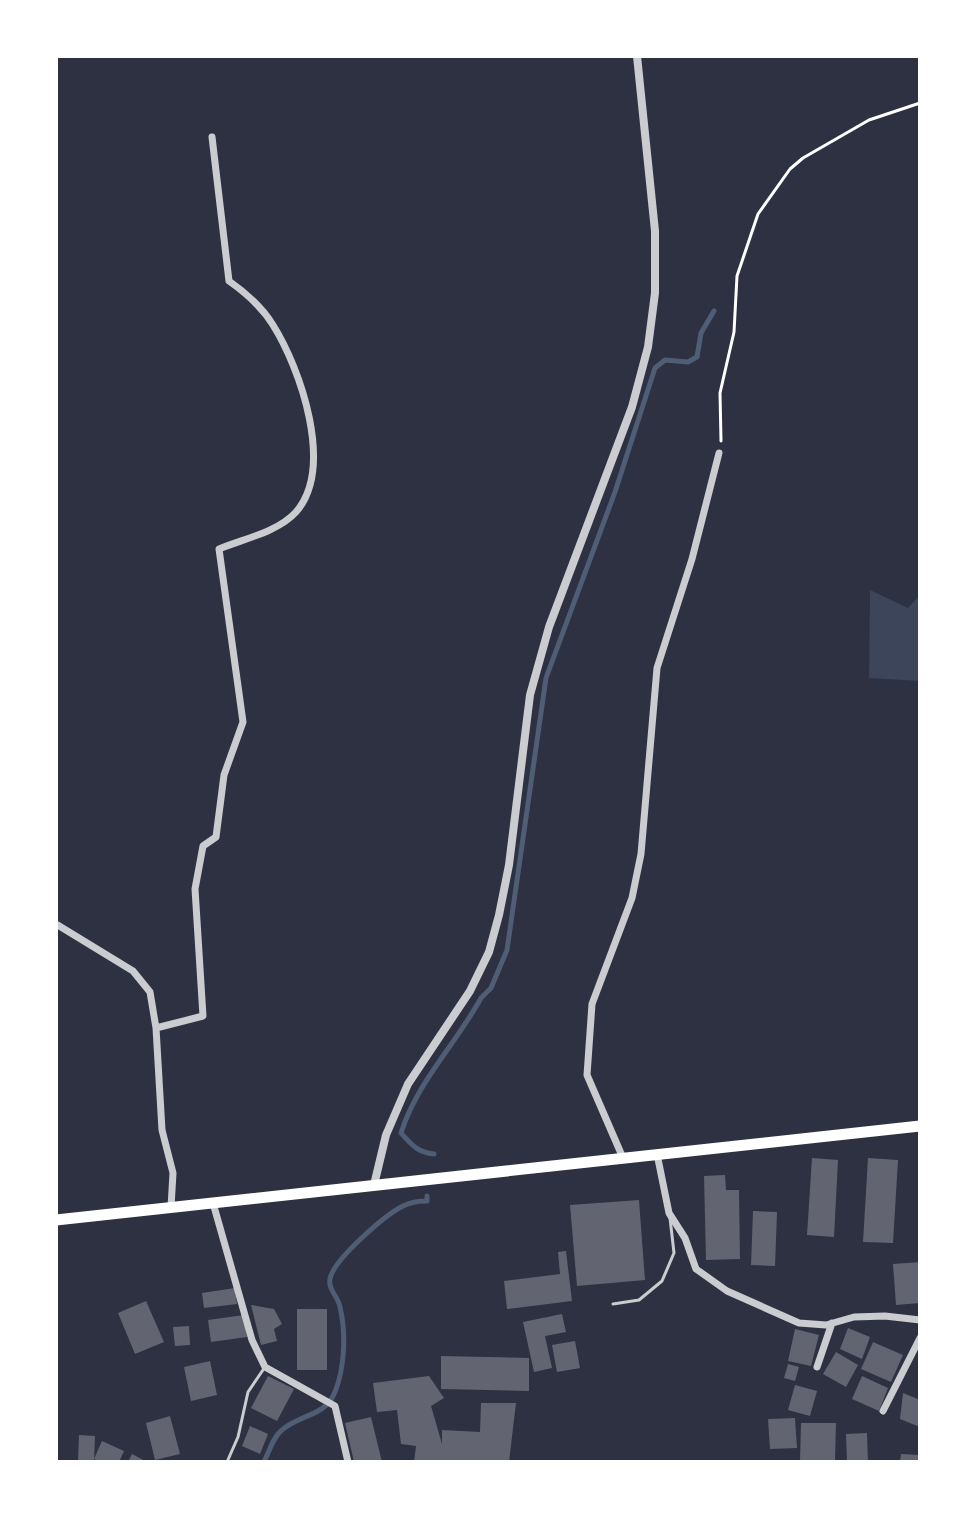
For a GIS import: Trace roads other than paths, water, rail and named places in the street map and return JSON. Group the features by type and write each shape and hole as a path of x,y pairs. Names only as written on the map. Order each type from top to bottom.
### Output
{"highway":[{"path":"56,1220 920,1126"}],"street":[{"path":"374,1185 386,1135 408,1084 470,991 489,952 509,865 530,695 549,627 632,407 648,347 655,293 655,231 637,56"},
{"path":"156,1028 203,1016 195,889 203,846 216,837 224,775 243,722 219,549 274,528 297,511 313,477 311,427 292,361 271,322 247,294 229,281 212,137"},
{"path":"623,1158 587,1075 592,1004 632,898 641,854 657,668 692,559 719,453"},
{"path":"56,924 133,971 150,992 156,1028 162,1130 173,1173 171,1207"},
{"path":"657,1154 669,1210 685,1238 696,1269 727,1291 799,1323 832,1323 854,1317 885,1316 920,1320"},
{"path":"213,1203 252,1340 265,1367 335,1406 348,1462"},
{"path":"817,1367 832,1323"},
{"path":"883,1411 920,1338"}],"lane":[{"path":"613,1304 639,1300 662,1281 674,1253 669,1210"},
{"path":"227,1462 238,1437 248,1392 265,1367"}],"waterway":[{"path":"434,1154 419,1150 401,1133 427,1080 481,998 491,988 507,950 546,678 615,492 655,368 665,360 688,362 697,357 701,333 714,311"},
{"path":"264,1462 279,1433 319,1411 335,1392 343,1361 344,1338 340,1307 330,1283 333,1271 350,1250 384,1219 406,1205 427,1201 427,1196"}]}
